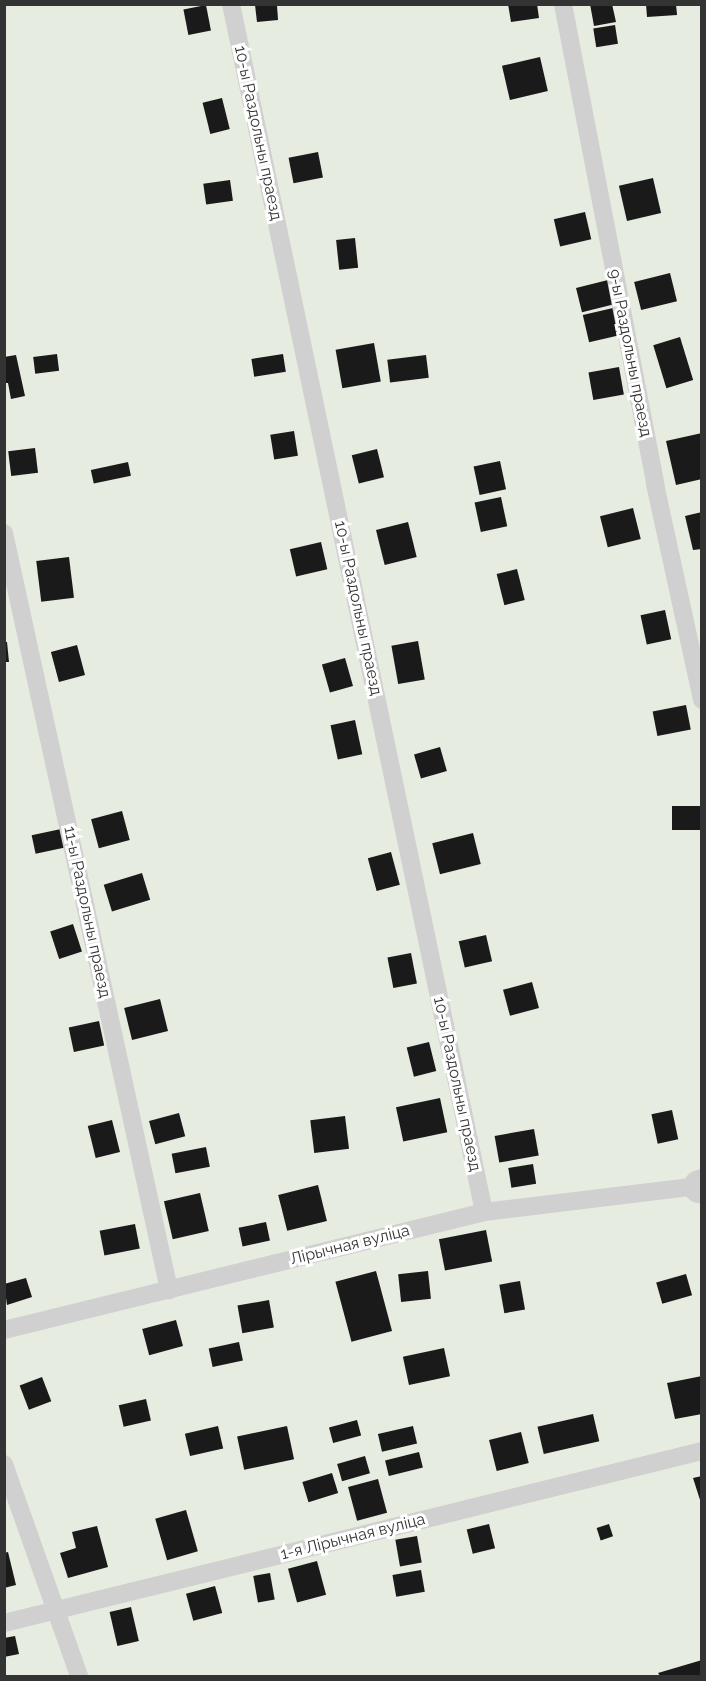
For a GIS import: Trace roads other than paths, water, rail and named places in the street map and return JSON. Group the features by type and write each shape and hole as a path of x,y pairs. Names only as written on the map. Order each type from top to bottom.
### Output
{"lane":[{"name":"10-ы Раздольны праезд","path":"231,4 484,1212"},
{"name":"9-ы Раздольны праезд","path":"563,4 655,484 702,700"},
{"name":"11-ы Раздольны праезд","path":"4,533 169,1290"},
{"name":"Лірычная вуліца","path":"4,1330 484,1212 701,1189"},
{"name":"1-я Лірычная вуліца","path":"4,1623 702,1451"},
{"path":"4,1464 79,1677"}]}
